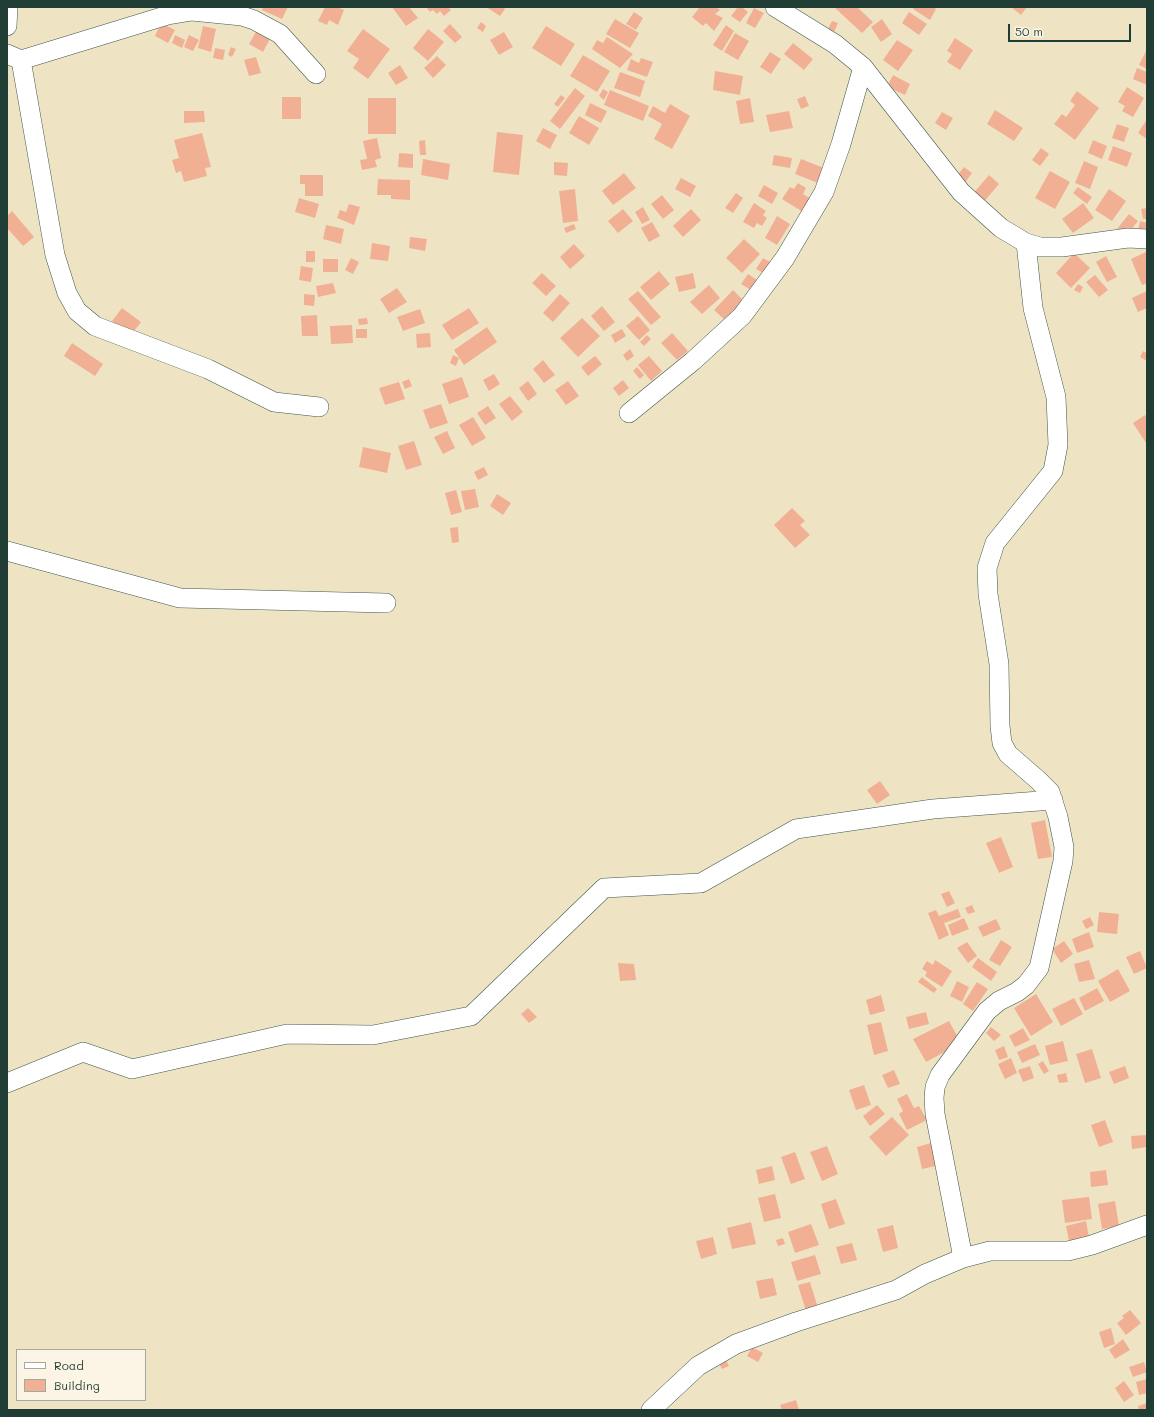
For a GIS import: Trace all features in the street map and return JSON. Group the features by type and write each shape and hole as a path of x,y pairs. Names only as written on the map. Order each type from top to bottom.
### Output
{"street":[{"path":"7,26 8,7"},
{"path":"775,7 835,44 862,67 961,192 1001,228 1026,244 1040,247 1062,247 1128,238 1147,239"},
{"path":"316,74 280,34 254,20 242,16 192,11 168,15 14,57 55,255 67,293 77,311 95,326 208,369 274,402 319,407"},
{"path":"629,413 693,361 742,316 785,258 824,192 842,144 862,67"},
{"path":"963,1258 935,1114 935,1087 940,1075 987,1011 999,1001 1018,992 1026,985 1039,968 1063,861 1064,847 1050,792 1008,754 1002,743 1000,726 999,664 988,594 987,568 994,543 1053,470 1058,445 1056,397 1033,308 1026,244"},
{"path":"7,551 180,598 386,603"},
{"path":"7,1083 83,1052 132,1069 287,1034 373,1035 471,1016 604,888 701,883 796,830 932,809 1053,800"},
{"path":"651,1410 681,1380 698,1366 736,1344 789,1324 896,1290 925,1274 963,1258 990,1251 1068,1251 1092,1245 1147,1225"}],"building":[{"path":"263,7 288,7 282,19 262,10"},
{"path":"325,7 337,7 344,10 338,25 329,20 327,25 318,21"},
{"path":"392,7 409,7 418,18 406,26"},
{"path":"426,7 448,7 451,10 444,16 440,11 437,14 433,10 430,12"},
{"path":"486,7 503,7 505,9 500,16"},
{"path":"700,7 716,7 720,10 715,14 723,18 714,31 706,23 703,26 692,17"},
{"path":"738,7 742,7 748,12 740,22 731,16"},
{"path":"834,7 857,7 873,22 862,33"},
{"path":"914,7 933,7 936,9 930,20 913,9"},
{"path":"1011,7 1027,7 1021,15"},
{"path":"754,8 764,13 755,28 746,23"},
{"path":"634,12 643,18 636,30 626,24"},
{"path":"909,12 927,24 919,35 902,23"},
{"path":"615,19 639,33 630,48 606,34"},
{"path":"882,19 892,34 881,42 871,27"},
{"path":"832,21 838,23 834,32 828,29"},
{"path":"481,22 486,26 483,32 477,28"},
{"path":"161,23 175,30 168,43 155,36"},
{"path":"450,24 462,37 455,43 443,31"},
{"path":"726,25 734,31 722,51 713,45"},
{"path":"203,26 216,29 211,52 198,48"},
{"path":"546,26 575,44 561,66 532,48"},
{"path":"363,29 390,49 368,79 353,68 359,59 347,51"},
{"path":"428,29 444,42 428,61 413,48"},
{"path":"257,30 271,37 263,52 249,44"},
{"path":"504,32 513,47 499,55 490,40"},
{"path":"735,33 749,41 738,60 724,52"},
{"path":"175,35 185,40 182,48 172,43"},
{"path":"189,35 199,40 193,51 184,47"},
{"path":"607,37 633,54 620,68 592,49 597,40 603,43"},
{"path":"955,38 973,50 960,70 947,62 952,54 947,51"},
{"path":"897,40 913,50 898,71 883,60"},
{"path":"793,43 813,59 804,70 784,54"},
{"path":"231,47 236,49 232,57 228,55"},
{"path":"215,48 225,50 223,60 213,58"},
{"path":"1147,49 1147,69 1139,65"},
{"path":"770,52 781,59 771,74 760,67"},
{"path":"583,55 610,71 597,92 570,76"},
{"path":"437,56 446,65 433,78 424,68"},
{"path":"256,57 261,73 249,76 244,60"},
{"path":"641,58 653,62 647,77 627,70 631,59 639,63"},
{"path":"400,65 408,78 396,85 388,73"},
{"path":"1137,68 1147,72 1147,85 1133,79"},
{"path":"715,71 743,76 740,95 713,90"},
{"path":"620,72 645,81 640,97 614,88"},
{"path":"893,75 910,84 905,95 887,87"},
{"path":"1127,87 1144,98 1133,117 1122,111 1125,106 1118,102"},
{"path":"575,88 585,96 560,129 550,121"},
{"path":"603,89 608,92 604,100 599,96"},
{"path":"610,90 649,106 643,121 604,105"},
{"path":"1077,91 1099,108 1075,140 1054,124 1062,114 1066,117 1075,105 1070,101"},
{"path":"561,95 565,98 558,107 554,104"},
{"path":"805,96 809,106 801,109 797,99"},
{"path":"282,97 301,97 301,119 282,119"},
{"path":"368,98 396,98 396,134 368,134"},
{"path":"750,98 754,122 740,124 736,101"},
{"path":"590,103 607,111 601,123 585,115"},
{"path":"670,104 690,116 672,149 654,139 662,124 648,116 653,106 665,113"},
{"path":"995,110 1023,128 1014,141 987,124"},
{"path":"184,111 204,111 205,122 184,123"},
{"path":"789,111 793,128 770,132 766,115"},
{"path":"942,112 953,118 946,130 935,123"},
{"path":"579,116 599,128 589,145 569,133"},
{"path":"1147,119 1147,139 1138,133"},
{"path":"1117,124 1129,128 1124,142 1112,138"},
{"path":"543,128 557,135 550,149 536,141"},
{"path":"497,132 523,135 519,175 493,172"},
{"path":"202,133 211,167 205,168 207,176 184,182 181,171 176,173 172,160 179,158 174,140"},
{"path":"377,138 381,158 375,160 377,167 362,170 360,160 367,159 363,141"},
{"path":"425,140 426,155 420,155 419,141"},
{"path":"1093,140 1107,146 1102,159 1088,153"},
{"path":"1113,146 1132,153 1127,167 1108,160"},
{"path":"1041,148 1049,154 1040,166 1032,160"},
{"path":"399,153 413,154 413,168 398,167"},
{"path":"774,155 792,158 790,168 772,165"},
{"path":"423,159 450,164 448,180 421,175"},
{"path":"801,159 824,168 818,183 795,174"},
{"path":"1084,161 1098,167 1090,189 1075,183"},
{"path":"554,162 568,163 567,176 554,175"},
{"path":"964,167 972,173 964,184 956,177"},
{"path":"1050,171 1070,182 1055,209 1035,198"},
{"path":"624,173 636,188 613,205 602,191"},
{"path":"300,175 323,175 323,196 305,196 305,184 300,184"},
{"path":"989,175 999,184 982,204 972,195"},
{"path":"681,178 696,186 690,197 675,189"},
{"path":"378,179 410,180 410,200 391,199 391,195 377,195"},
{"path":"798,183 806,188 803,194 811,199 803,212 782,199 790,187 794,189"},
{"path":"764,185 778,193 772,204 758,196"},
{"path":"1078,187 1092,197 1087,204 1073,193"},
{"path":"575,189 578,221 563,223 559,191"},
{"path":"1109,189 1126,201 1112,221 1095,210"},
{"path":"736,193 743,198 733,213 725,208"},
{"path":"662,195 674,210 663,219 651,204"},
{"path":"299,198 319,204 315,218 295,212"},
{"path":"754,203 766,211 763,215 767,218 762,226 757,223 754,228 743,222"},
{"path":"1083,203 1094,218 1073,233 1062,219"},
{"path":"349,204 360,207 354,225 337,218 340,210 346,212"},
{"path":"643,207 650,220 642,224 635,212"},
{"path":"1147,208 1147,219 1143,219 1141,209"},
{"path":"623,209 633,221 618,233 608,221"},
{"path":"691,209 701,220 683,237 673,226"},
{"path":"12,211 34,237 23,246 7,228 7,216"},
{"path":"1129,214 1138,221 1126,236 1117,229"},
{"path":"777,216 790,224 777,245 765,238"},
{"path":"1140,221 1147,223 1147,237 1137,235"},
{"path":"652,222 660,236 649,242 641,228"},
{"path":"574,224 576,229 566,233 564,228"},
{"path":"326,225 344,229 341,244 323,239"},
{"path":"410,237 427,239 425,251 409,248"},
{"path":"744,239 760,254 742,273 726,258"},
{"path":"372,243 390,246 388,261 370,259"},
{"path":"574,244 585,256 570,269 560,257"},
{"path":"306,251 315,251 315,262 306,262"},
{"path":"1146,252 1147,283 1142,285 1131,259"},
{"path":"1074,253 1090,268 1071,288 1056,273"},
{"path":"1106,256 1117,277 1107,282 1096,262"},
{"path":"351,258 359,262 353,274 345,270"},
{"path":"763,258 772,263 765,274 756,269"},
{"path":"323,259 338,259 338,272 323,272"},
{"path":"301,266 313,268 311,282 299,280"},
{"path":"659,271 670,284 651,300 640,287"},
{"path":"542,273 556,286 546,296 532,283"},
{"path":"693,273 696,288 679,292 675,277"},
{"path":"748,274 757,280 751,290 741,284"},
{"path":"1095,275 1108,290 1099,297 1086,282"},
{"path":"333,283 336,293 318,297 316,286"},
{"path":"1078,284 1083,287 1080,293 1074,290"},
{"path":"709,285 720,298 702,314 690,302"},
{"path":"397,288 407,302 389,313 380,299"},
{"path":"733,290 745,302 726,321 714,310"},
{"path":"638,291 661,317 651,325 628,299"},
{"path":"1147,291 1147,308 1138,312 1132,298"},
{"path":"304,294 315,295 314,306 304,305"},
{"path":"560,294 570,303 553,322 543,313"},
{"path":"602,306 615,322 604,331 591,316"},
{"path":"122,308 141,322 131,335 112,321"},
{"path":"469,308 479,323 452,340 442,325"},
{"path":"420,309 425,323 403,331 397,317"},
{"path":"317,315 318,336 302,336 301,316"},
{"path":"638,316 650,330 639,340 626,326"},
{"path":"367,318 368,324 359,325 358,319"},
{"path":"582,318 600,336 578,357 560,338"},
{"path":"352,325 353,343 331,344 330,326"},
{"path":"487,327 497,342 464,365 454,350"},
{"path":"356,329 367,329 367,338 356,338"},
{"path":"622,329 626,336 615,343 611,335"},
{"path":"430,333 431,347 417,348 416,334"},
{"path":"672,333 688,351 677,360 661,343"},
{"path":"647,335 651,339 644,346 640,342"},
{"path":"72,343 103,364 95,376 64,356"},
{"path":"630,349 634,356 627,361 623,355"},
{"path":"1143,351 1147,353 1147,361 1140,357"},
{"path":"453,355 459,358 456,366 450,363"},
{"path":"595,356 602,364 588,376 581,367"},
{"path":"649,356 662,371 651,381 638,365"},
{"path":"543,360 555,375 544,383 533,369"},
{"path":"637,367 644,375 640,379 633,371"},
{"path":"494,374 500,384 489,391 483,380"},
{"path":"462,377 469,397 449,404 442,384"},
{"path":"409,379 412,386 405,389 402,382"},
{"path":"623,380 629,388 619,396 613,388"},
{"path":"528,381 537,394 528,401 519,388"},
{"path":"568,381 579,396 566,405 555,390"},
{"path":"399,382 405,399 385,405 379,388"},
{"path":"510,396 523,412 512,421 499,404"},
{"path":"441,404 448,423 430,429 423,410"},
{"path":"488,406 496,418 485,425 477,413"},
{"path":"1145,415 1147,419 1146,443 1133,423"},
{"path":"473,417 486,438 472,446 459,425"},
{"path":"447,431 455,448 443,454 434,437"},
{"path":"414,441 422,465 406,470 398,446"},
{"path":"363,447 391,453 387,473 359,467"},
{"path":"484,467 488,475 478,480 474,472"},
{"path":"475,489 479,507 465,510 461,491"},
{"path":"456,490 462,512 451,515 445,493"},
{"path":"497,494 511,503 503,515 490,506"},
{"path":"792,508 805,521 800,525 810,535 795,548 774,525"},
{"path":"458,527 459,542 452,543 450,528"},
{"path":"880,781 890,795 877,804 867,790"},
{"path":"1045,820 1052,857 1038,859 1031,823"},
{"path":"1001,837 1013,867 999,873 986,843"},
{"path":"949,891 955,903 947,907 941,894"},
{"path":"972,905 975,912 968,914 965,908"},
{"path":"958,909 961,917 944,923 949,935 939,940 928,913 936,910 939,916"},
{"path":"1099,912 1119,914 1117,934 1097,932"},
{"path":"1090,917 1094,925 1086,929 1082,921"},
{"path":"964,918 969,929 952,936 948,925"},
{"path":"996,919 1001,929 983,937 978,927"},
{"path":"1089,932 1094,947 1077,953 1072,939"},
{"path":"1001,940 1012,947 1000,966 989,960"},
{"path":"1064,941 1073,954 1061,963 1052,949"},
{"path":"967,942 977,956 968,963 957,948"},
{"path":"1140,951 1147,968 1134,974 1126,957"},
{"path":"978,958 997,972 991,981 972,967"},
{"path":"935,960 952,971 942,987 925,976 927,972 922,969 927,961 933,965"},
{"path":"1089,960 1095,979 1079,982 1074,964"},
{"path":"618,963 634,964 636,980 620,981"},
{"path":"1118,969 1130,991 1110,1002 1098,981"},
{"path":"922,977 937,989 934,993 918,982"},
{"path":"957,981 969,987 962,1002 950,996"},
{"path":"977,982 988,989 973,1011 963,1004"},
{"path":"1097,988 1104,1001 1085,1011 1079,998"},
{"path":"1036,994 1053,1022 1031,1036 1014,1008"},
{"path":"881,995 885,1011 870,1015 866,1000"},
{"path":"1074,998 1083,1014 1061,1026 1052,1009"},
{"path":"528,1008 537,1017 529,1023 521,1014"},
{"path":"926,1012 929,1024 909,1029 906,1017"},
{"path":"949,1021 961,1043 926,1062 913,1039"},
{"path":"881,1022 888,1051 874,1055 867,1025"},
{"path":"991,1027 1001,1035 994,1041 986,1033"},
{"path":"1023,1028 1030,1040 1015,1047 1009,1036"},
{"path":"1063,1041 1068,1061 1050,1065 1045,1046"},
{"path":"1035,1044 1040,1055 1022,1063 1017,1052"},
{"path":"1004,1046 1008,1057 999,1060 995,1050"},
{"path":"1092,1049 1101,1078 1085,1083 1076,1054"},
{"path":"1011,1058 1017,1073 1005,1079 998,1064"},
{"path":"1043,1061 1049,1071 1044,1074 1038,1064"},
{"path":"1030,1066 1034,1078 1023,1082 1018,1070"},
{"path":"1125,1066 1129,1078 1114,1084 1109,1072"},
{"path":"894,1070 900,1084 888,1088 882,1075"},
{"path":"1066,1073 1068,1082 1059,1083 1057,1075"},
{"path":"864,1085 871,1105 856,1110 849,1090"},
{"path":"907,1094 914,1108 919,1106 927,1120 907,1130 899,1114 903,1111 897,1099"},
{"path":"877,1105 885,1114 870,1126 863,1116"},
{"path":"892,1117 909,1135 886,1156 869,1137"},
{"path":"1105,1120 1113,1142 1099,1147 1091,1125"},
{"path":"1147,1135 1147,1147 1132,1149 1131,1136"},
{"path":"931,1143 936,1166 922,1169 917,1147"},
{"path":"827,1146 838,1174 822,1181 810,1152"},
{"path":"795,1152 805,1179 791,1184 781,1157"},
{"path":"772,1166 775,1180 759,1184 756,1170"},
{"path":"1106,1170 1108,1185 1091,1187 1090,1172"},
{"path":"775,1194 781,1218 764,1222 758,1198"},
{"path":"1089,1197 1092,1219 1065,1223 1062,1200"},
{"path":"836,1199 845,1224 829,1229 821,1204"},
{"path":"1115,1201 1119,1226 1102,1229 1098,1204"},
{"path":"1086,1221 1089,1237 1069,1241 1066,1226"},
{"path":"751,1222 756,1244 732,1249 727,1228"},
{"path":"811,1224 819,1245 795,1253 788,1232"},
{"path":"893,1225 898,1248 883,1252 877,1229"},
{"path":"713,1237 717,1254 701,1259 696,1241"},
{"path":"783,1238 785,1244 778,1246 776,1240"},
{"path":"852,1243 857,1260 841,1264 836,1247"},
{"path":"815,1255 821,1274 797,1281 791,1262"},
{"path":"773,1278 777,1295 760,1299 756,1281"},
{"path":"810,1282 818,1308 806,1311 798,1285"},
{"path":"1130,1310 1141,1323 1126,1335 1117,1323 1124,1318 1122,1316"},
{"path":"1111,1328 1115,1344 1104,1348 1099,1332"},
{"path":"1123,1339 1130,1350 1115,1359 1109,1350"},
{"path":"752,1347 763,1353 758,1362 747,1356"},
{"path":"726,1360 729,1366 722,1369 719,1363"},
{"path":"1144,1362 1147,1372 1133,1377 1129,1367"},
{"path":"1147,1379 1147,1393 1139,1395 1136,1382"},
{"path":"1124,1381 1134,1395 1124,1402 1115,1388"},
{"path":"796,1400 799,1410 782,1410 780,1405"},
{"path":"1147,1403 1147,1410 1139,1410 1138,1406"}]}
